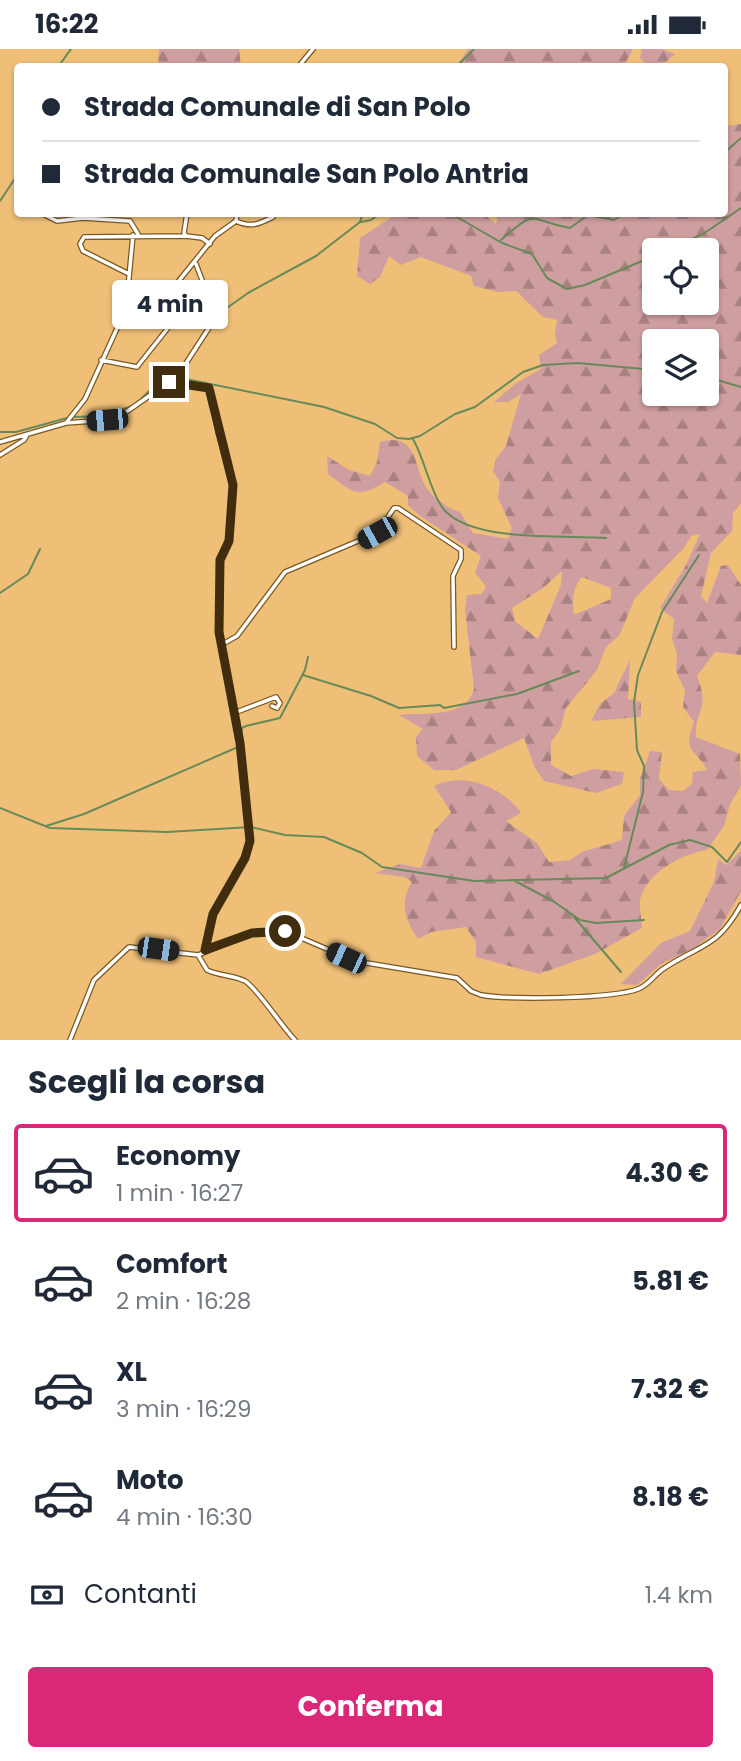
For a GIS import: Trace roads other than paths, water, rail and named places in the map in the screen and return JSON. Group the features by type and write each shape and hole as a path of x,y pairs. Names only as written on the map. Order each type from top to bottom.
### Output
{"street":[{"path":"301,63 313,49"},
{"path":"49,217 57,221 83,218 132,223"},
{"path":"131,217 135,235 128,288 142,310"},
{"path":"186,236 187,217"},
{"path":"66,423 85,399 118,324 169,293 196,264 209,244 236,221 236,217"},
{"path":"236,221 247,226 259,225 273,217"},
{"path":"129,274 83,251 80,244 87,235 135,235 186,236 202,238 209,244"},
{"path":"179,381 179,374 216,317 196,264"},
{"path":"101,360 137,367 187,304 205,292"},
{"path":"169,293 187,304"},
{"path":"0,442 66,423 107,420 122,415 161,386 179,381 209,388 233,485 229,541 220,560 221,645 234,713 250,841 245,858 213,914 205,950"},
{"path":"0,455 24,440 27,435"},
{"path":"221,645 237,636 285,572 377,533 394,508 398,508 461,550 461,559 453,576 454,647"},
{"path":"234,713 276,697 280,703 277,708 272,706"},
{"path":"70,1040 94,980 129,947 198,955 252,933 285,931 355,961 457,978 471,991 486,996 568,997 615,993 643,986 662,969 723,934 741,905"},
{"path":"198,955 208,970 242,979 251,985 276,1021 295,1040"}],"waterway":[{"path":"61,63 71,49"},
{"path":"460,63 474,49"},
{"path":"728,149 741,138"},
{"path":"0,201 14,180"},
{"path":"728,217 741,208"},
{"path":"217,315 248,293 316,256 360,222 362,217"},
{"path":"361,222 375,217"},
{"path":"457,217 502,243 532,254 547,278 567,289 585,285 642,261"},
{"path":"501,240 528,220 570,228 585,217"},
{"path":"598,217 614,220 619,217"},
{"path":"694,238 728,217"},
{"path":"139,401 162,378 176,377 324,407 375,424 397,438 409,439 420,436 455,414 475,407 523,372 543,365 578,363 642,369"},
{"path":"719,381 741,387"},
{"path":"73,417 103,416 132,406"},
{"path":"0,432 16,432 67,418"},
{"path":"413,439 442,507 455,519 472,527 494,532 606,538"},
{"path":"0,593 28,574 40,549"},
{"path":"624,868 643,792 644,766 637,750 634,702 638,675 662,612 699,555"},
{"path":"241,742 242,728 280,718 305,670 308,657"},
{"path":"303,675 371,696 399,708 440,705 444,708 517,694 579,671"},
{"path":"46,826 84,814 238,747"},
{"path":"0,808 50,828 167,832 251,827 285,835 324,837 362,853 382,867 474,881 606,878 669,845 690,840 712,847 727,862 741,842"},
{"path":"513,880 553,901 580,920 596,923 644,920"},
{"path":"574,917 621,972"}]}
